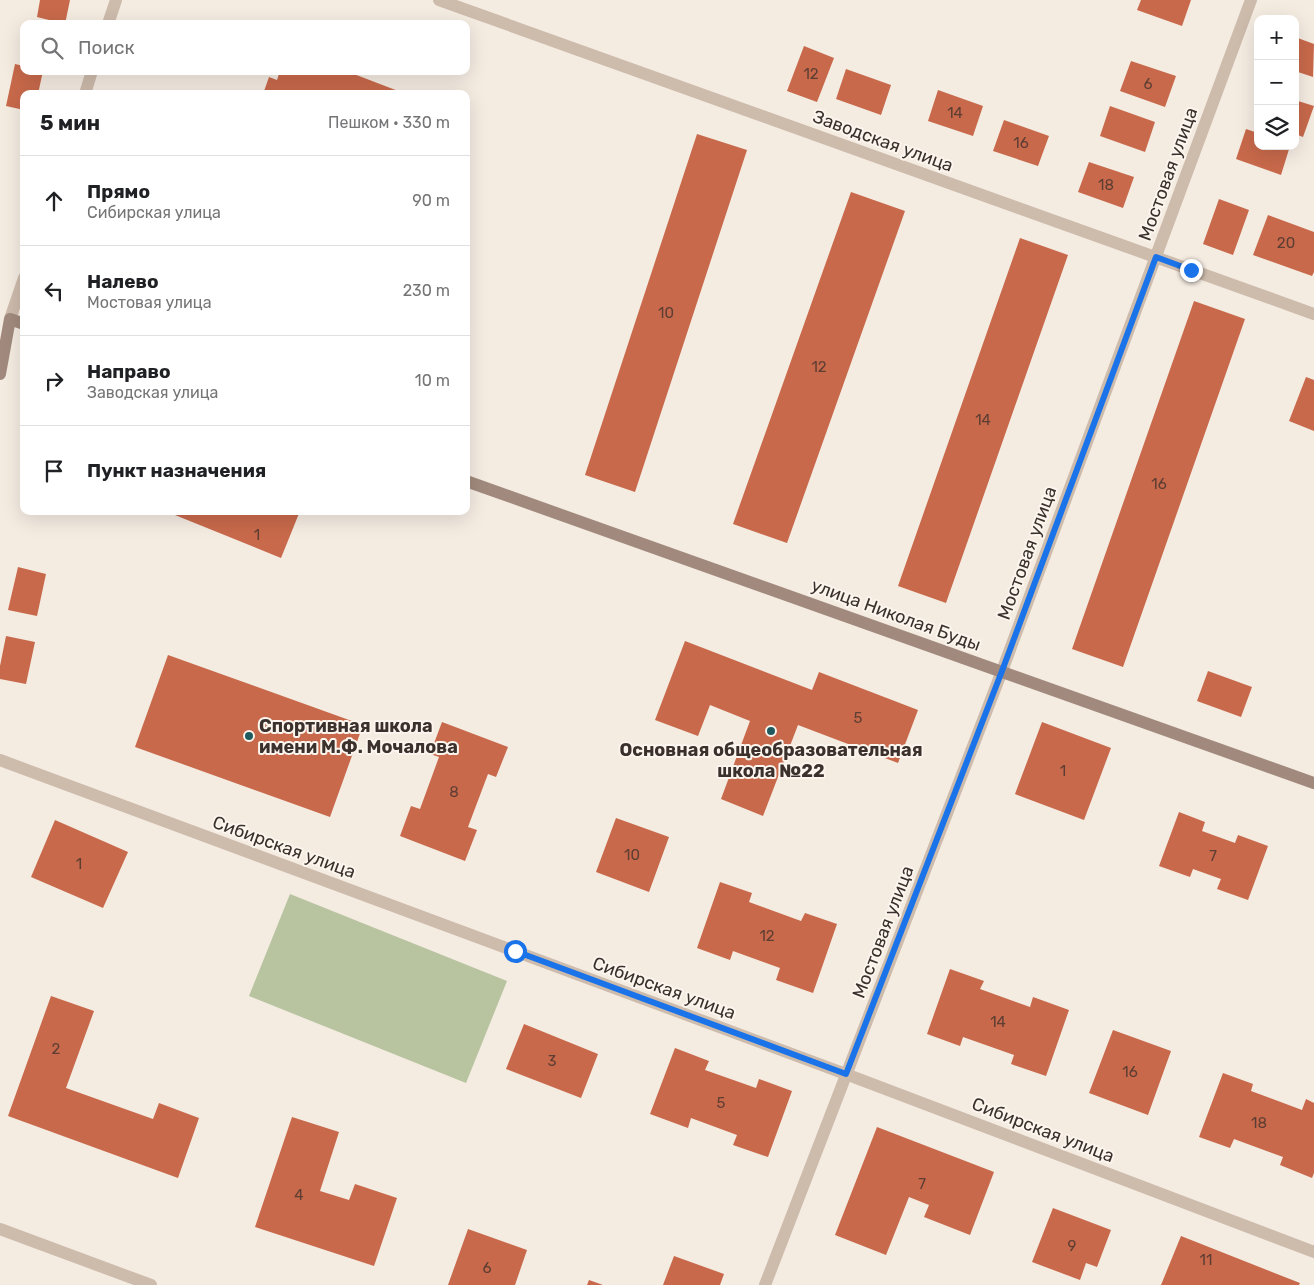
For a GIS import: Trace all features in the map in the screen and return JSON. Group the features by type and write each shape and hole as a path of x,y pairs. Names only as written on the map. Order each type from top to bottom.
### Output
{"street":[{"path":"109,20 116,0"},
{"name":"Заводская улица","path":"440,0 1314,314"},
{"name":"Мостовая улица","path":"765,1285 1002,671 1252,0"},
{"path":"86,90 91,75"},
{"path":"0,374 10,319 20,290"},
{"path":"10,319 20,323"},
{"name":"улица Николая Буды","path":"470,482 1314,783"},
{"name":"Сибирская улица","path":"0,760 846,1074 1314,1252"},
{"path":"0,1229 151,1285"}],"green space":[{"path":"290,894 507,981 466,1083 249,996"}],"building":[{"path":"40,0 70,0 66,20 49,20 37,17"},
{"path":"1141,0 1191,0 1182,26 1137,10"},
{"path":"1299,38 1314,44 1313,77 1299,72"},
{"path":"804,46 834,58 817,102 787,91"},
{"path":"1131,61 1176,76 1165,107 1120,91"},
{"path":"15,64 20,65 20,75 42,75 39,90 20,90 20,109 6,106"},
{"path":"846,69 891,85 881,115 836,99"},
{"path":"279,75 356,75 396,90 264,90 269,77 277,80"},
{"path":"938,90 983,106 973,136 928,121"},
{"path":"1299,101 1314,106 1303,137 1299,136"},
{"path":"1110,106 1155,122 1145,152 1100,136"},
{"path":"1004,120 1049,136 1038,166 993,151"},
{"path":"1246,129 1254,132 1254,150 1289,150 1281,175 1236,159"},
{"path":"697,134 747,150 635,492 585,475"},
{"path":"1089,162 1134,177 1123,208 1078,192"},
{"path":"851,192 905,211 787,543 733,524"},
{"path":"1219,199 1249,210 1233,255 1203,244"},
{"path":"1268,215 1314,232 1314,272 1312,276 1253,255"},
{"path":"1020,238 1068,255 946,603 898,586"},
{"path":"1194,301 1245,319 1123,667 1072,649"},
{"path":"1306,377 1314,380 1314,431 1289,421"},
{"path":"175,515 298,515 281,558"},
{"path":"18,567 46,574 37,616 8,610"},
{"path":"6,636 35,642 26,684 0,679 0,666"},
{"name":"Основная общеобразовательная школа №22","path":"685,641 812,690 819,672 918,710 898,763 798,725 763,816 721,799 750,721 710,705 698,736 655,720"},
{"name":"Спортивная школа имени М.Ф. Мочалова","path":"168,655 363,725 330,817 135,747"},
{"path":"1208,671 1252,687 1241,717 1197,701"},
{"path":"442,722 508,747 496,777 488,774 468,827 477,830 465,861 400,836 411,806 420,809 439,757 430,754"},
{"path":"1042,722 1111,748 1084,820 1015,794"},
{"path":"1179,812 1205,822 1202,831 1235,843 1238,835 1268,846 1248,900 1217,889 1221,879 1193,869 1190,877 1159,866"},
{"path":"616,818 669,837 649,892 596,872"},
{"path":"55,820 128,852 103,908 31,877"},
{"path":"720,882 752,893 749,902 801,921 805,913 837,924 813,993 776,980 780,968 733,951 730,960 697,948"},
{"path":"950,969 984,981 980,989 1030,1007 1033,997 1069,1010 1046,1076 1011,1064 1014,1055 963,1037 960,1046 927,1034"},
{"path":"51,996 94,1011 66,1088 153,1119 159,1103 199,1118 178,1178 8,1116"},
{"path":"524,1024 598,1054 581,1098 506,1069"},
{"path":"1113,1030 1171,1051 1148,1115 1089,1093"},
{"path":"675,1048 709,1061 705,1070 756,1088 759,1079 792,1091 768,1157 733,1145 737,1135 691,1118 688,1128 650,1114"},
{"path":"1223,1073 1253,1084 1251,1091 1302,1110 1306,1099 1314,1103 1314,1173 1312,1178 1280,1165 1283,1157 1234,1139 1230,1148 1199,1137"},
{"path":"292,1117 339,1132 320,1191 349,1200 355,1184 397,1198 374,1266 255,1227"},
{"path":"877,1127 994,1172 970,1235 924,1217 929,1205 909,1197 886,1255 835,1235"},
{"path":"1053,1208 1111,1230 1097,1267 1086,1263 1080,1280 1032,1262"},
{"path":"468,1229 527,1250 515,1285 448,1285"},
{"path":"1181,1236 1300,1283 1299,1285 1161,1285"},
{"path":"674,1256 724,1274 720,1285 663,1285"},
{"path":"589,1280 603,1285 587,1285"}],"place":[{"name":"Основная общеобразовательная школа №22","path":"771,731"},
{"name":"Спортивная школа имени М.Ф. Мочалова","path":"249,736"}],"route":[{"path":"515,951 846,1074 1002,671 1156,257 1191,270"}]}
